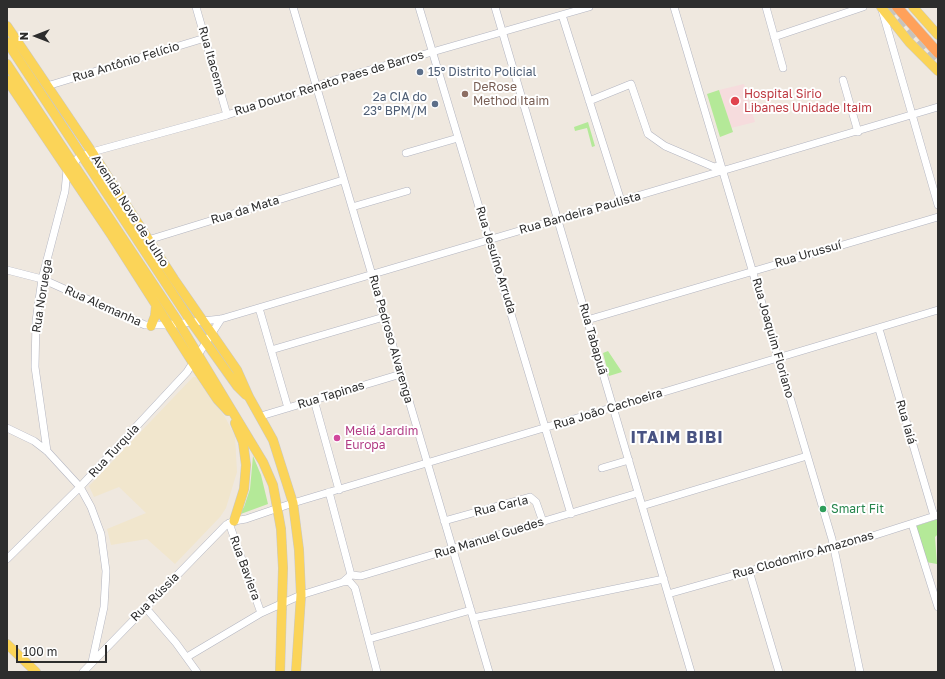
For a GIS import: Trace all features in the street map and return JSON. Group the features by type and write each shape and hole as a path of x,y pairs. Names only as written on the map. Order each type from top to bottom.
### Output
{"highway":[{"path":"897,7 938,53"}],"main road":[{"path":"913,7 938,35"},
{"path":"881,8 909,42 938,71"},
{"name":"Avenida Nove de Julho","path":"7,26 92,152 202,321 209,339"},
{"name":"Avenida Nove de Julho","path":"7,42 192,323 209,339 236,370 249,397 261,416 275,446 293,503 299,550 301,595 296,672"},
{"name":"Avenida Nove de Julho","path":"7,64 70,167 75,182 217,399 233,415"},
{"name":"Avenida Nove de Julho","path":"7,80 179,323 233,415 264,462 278,508 282,536 280,672"},
{"path":"151,326 155,316 156,306"},
{"path":"231,522 244,489 246,465 243,442 233,415"},
{"path":"7,644 36,672"}],"street":[{"name":"Rua Itacema","path":"196,7 227,115"},
{"name":"Rua Pedroso Alvarenga","path":"293,7 489,672"},
{"name":"Rua Jesuíno Arruda","path":"419,7 571,514"},
{"name":"Rua Tabapuã","path":"495,7 691,672"},
{"name":"Rua Doutor Renato Paes de Barros","path":"70,167 82,156 92,152 227,115 432,51 589,7"},
{"name":"Rua Joaquim Floriano","path":"674,7 718,169 753,270 834,547 860,672"},
{"path":"766,7 783,68"},
{"path":"774,37 863,7"},
{"path":"881,8 911,115 934,179 938,205"},
{"path":"562,15 621,201"},
{"name":"Rua Antônio Felício","path":"47,86 205,38"},
{"path":"843,80 858,132"},
{"path":"589,101 631,84 648,134 665,146 718,169"},
{"name":"Rua Bandeira Paulista","path":"202,321 222,319 372,276 621,201 718,169 858,132 938,108"},
{"path":"406,153 458,138"},
{"name":"Rua Noruega","path":"47,451 35,353 36,321 42,279 70,167"},
{"name":"Rua da Mata","path":"148,240 343,180"},
{"path":"65,191 75,182"},
{"path":"352,207 407,191"},
{"name":"Rua Urussuí","path":"587,320 753,270 938,218"},
{"name":"Rua Alemanha","path":"7,270 42,279 137,323 151,326 202,321"},
{"path":"259,308 288,408"},
{"name":"Rua João Cachoeira","path":"231,522 246,519 329,492 938,310"},
{"path":"272,350 384,317"},
{"path":"209,339 222,319"},
{"name":"Rua Iaiá","path":"878,329 936,516"},
{"name":"Rua Turquia","path":"7,559 80,488 193,363 209,339"},
{"name":"Rua Tapinas","path":"261,416 401,374"},
{"path":"314,400 339,490"},
{"path":"7,428 34,441 47,451 80,488 91,507 101,534 106,571 104,607 92,662"},
{"path":"642,506 807,456"},
{"path":"602,468 629,460"},
{"path":"329,492 350,579 355,588 378,672"},
{"name":"Rua Manuel Guedes","path":"187,657 261,613 301,595 638,493"},
{"name":"Rua Carla","path":"444,521 530,497 534,498 543,522"},
{"name":"Rua Clodomiro Amazonas","path":"668,594 834,547 936,516"},
{"name":"Rua Rússia","path":"83,672 145,607 231,522"},
{"name":"Rua Baviera","path":"231,522 261,613"},
{"path":"912,524 938,608"},
{"path":"749,571 779,672"},
{"path":"369,639 472,614 664,579"},
{"path":"145,607 187,657 197,672"}],"shaded area":[{"name":"Hospital Sirio Libanes Unidade Itaim","path":"744,84 755,122 731,128 719,90"},
{"path":"193,377 196,377 225,417 235,436 237,472 226,508 220,517 175,564 147,539 111,545 107,529 146,513 119,487 94,497 89,486"}],"green space":[{"path":"719,90 733,132 720,137 707,94"},
{"path":"588,122 595,146 592,147 587,128 575,131 574,127"},
{"path":"608,351 622,372 609,376 603,353"},
{"path":"253,456 261,475 268,504 238,515 244,507 250,489"},
{"path":"938,519 938,534 935,537 937,564 926,562 916,526"}],"tunnel":[{"path":"889,7 938,61"}],"place":[{"name":"15º Distrito Policial","path":"420,72"},
{"name":"DeRose Method Itaim","path":"465,94"},
{"name":"Hospital Sirio Libanes Unidade Itaim","path":"735,101"},
{"name":"2ª CIA do 23º BPM/M","path":"435,104"},
{"name":"Meliá Jardim Europa","path":"337,438"},
{"name":"Smart Fit","path":"823,509"}],"district":[{"name":"ITAIM BIBI","path":"677,438"}]}
